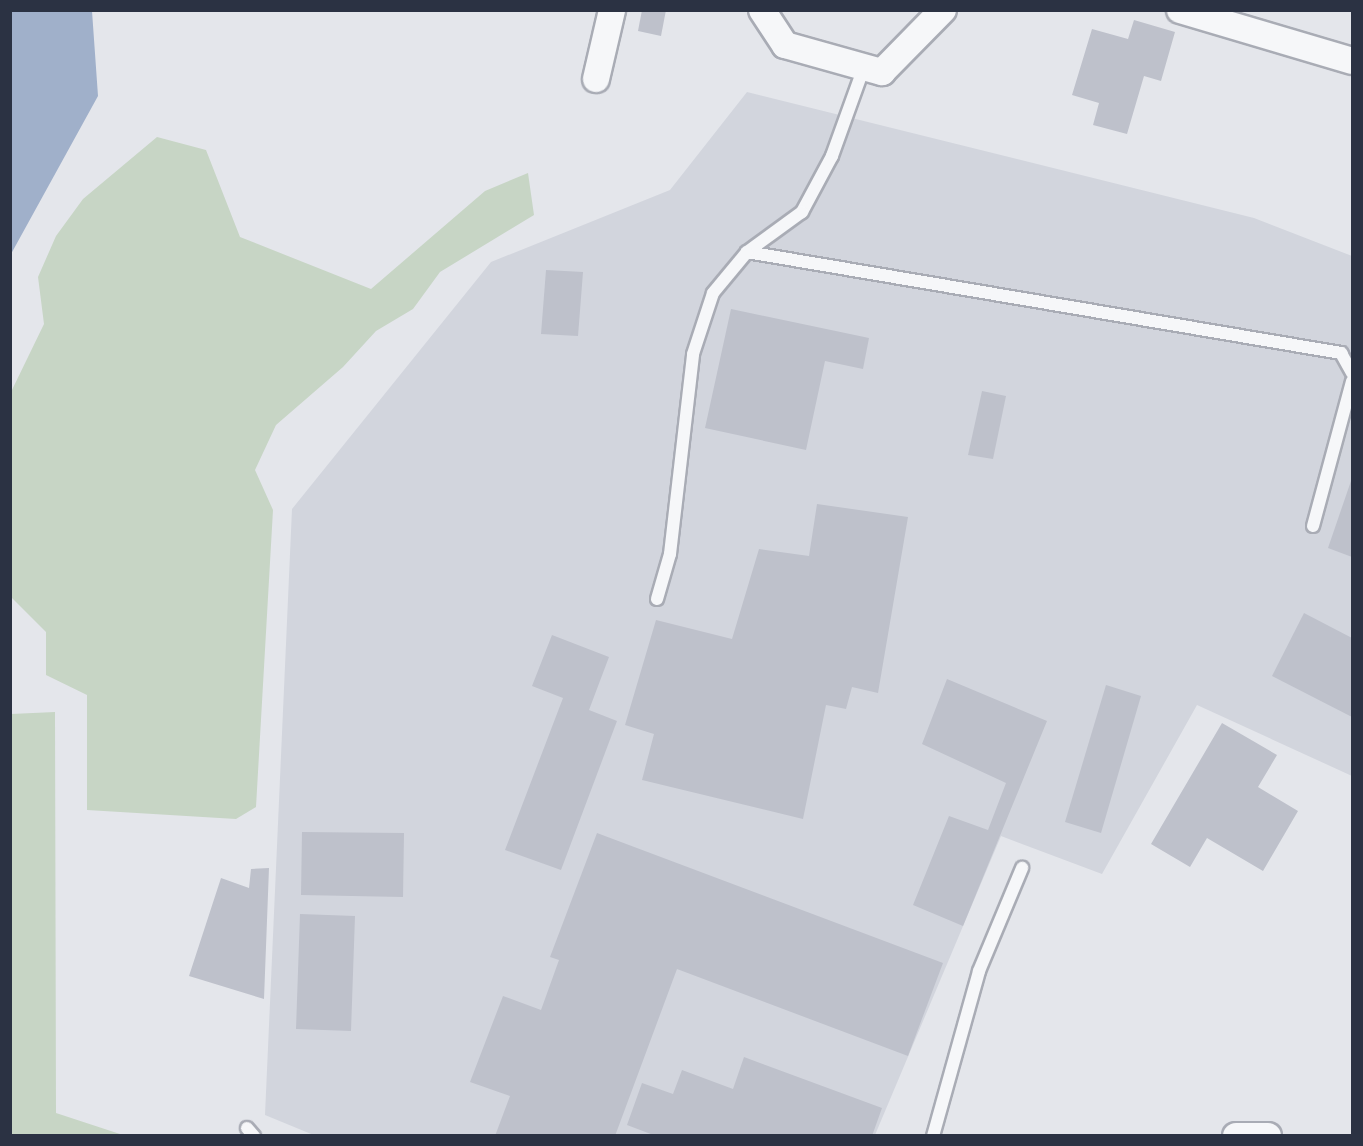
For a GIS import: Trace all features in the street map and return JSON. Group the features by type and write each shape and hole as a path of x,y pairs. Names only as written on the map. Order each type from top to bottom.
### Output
{"street":[{"path":"596,79 612,10"},
{"path":"762,10 785,45 882,72 943,10"},
{"path":"1180,10 1353,62"},
{"path":"1236,1136 1268,1136"}],"lane":[{"path":"657,599 670,554 693,354 713,293 747,252 802,213 832,156 864,67"},
{"path":"747,252 1341,353 1353,373"},
{"path":"1313,526 1353,381"},
{"path":"933,1136 979,971 1022,868"}],"shaded area":[{"path":"747,92 1254,218 1352,256 1352,776 1197,705 1102,874 1001,836 875,1135 316,1136 265,1115 292,509 491,262 670,190"}],"green space":[{"path":"157,137 206,150 240,237 371,289 485,191 528,173 534,215 440,272 413,309 376,331 343,367 276,425 255,470 273,510 256,807 236,819 87,810 87,695 46,675 46,632 11,597 11,392 44,324 38,277 56,236 83,199"},
{"path":"55,712 56,1113 123,1135 11,1135 11,714"}],"water":[{"path":"11,10 92,11 98,96 11,254"}],"building":[{"path":"642,10 666,10 661,36 638,31"},
{"path":"1134,20 1175,32 1161,81 1144,76 1127,134 1093,125 1099,103 1072,95 1092,29 1128,39"},
{"path":"546,270 583,272 578,336 541,334"},
{"path":"731,309 869,338 863,369 825,361 806,450 705,428"},
{"path":"982,391 1006,396 993,459 968,455"},
{"path":"1352,478 1352,557 1328,548"},
{"path":"817,504 908,517 878,693 852,687 846,709 826,705 803,819 642,780 654,734 625,725 656,620 732,639 759,549 809,556"},
{"path":"1304,613 1352,638 1352,717 1272,676"},
{"path":"552,635 609,657 589,710 617,721 561,870 505,850 563,698 532,686"},
{"path":"947,679 1047,721 963,926 913,905 949,816 988,830 1006,783 922,744"},
{"path":"1106,685 1141,696 1101,833 1065,822"},
{"path":"1222,723 1277,755 1258,787 1298,811 1263,871 1207,838 1190,867 1151,844"},
{"path":"302,832 404,833 403,897 301,895"},
{"path":"597,833 943,963 908,1056 677,969 615,1136 495,1136 510,1096 470,1082 503,996 541,1010 559,960 550,957"},
{"path":"269,868 264,999 189,976 221,878 249,888 251,869"},
{"path":"300,914 355,916 351,1031 296,1029"},
{"path":"744,1057 882,1108 872,1136 656,1136 627,1125 642,1083 673,1094 682,1070 733,1089"}]}
